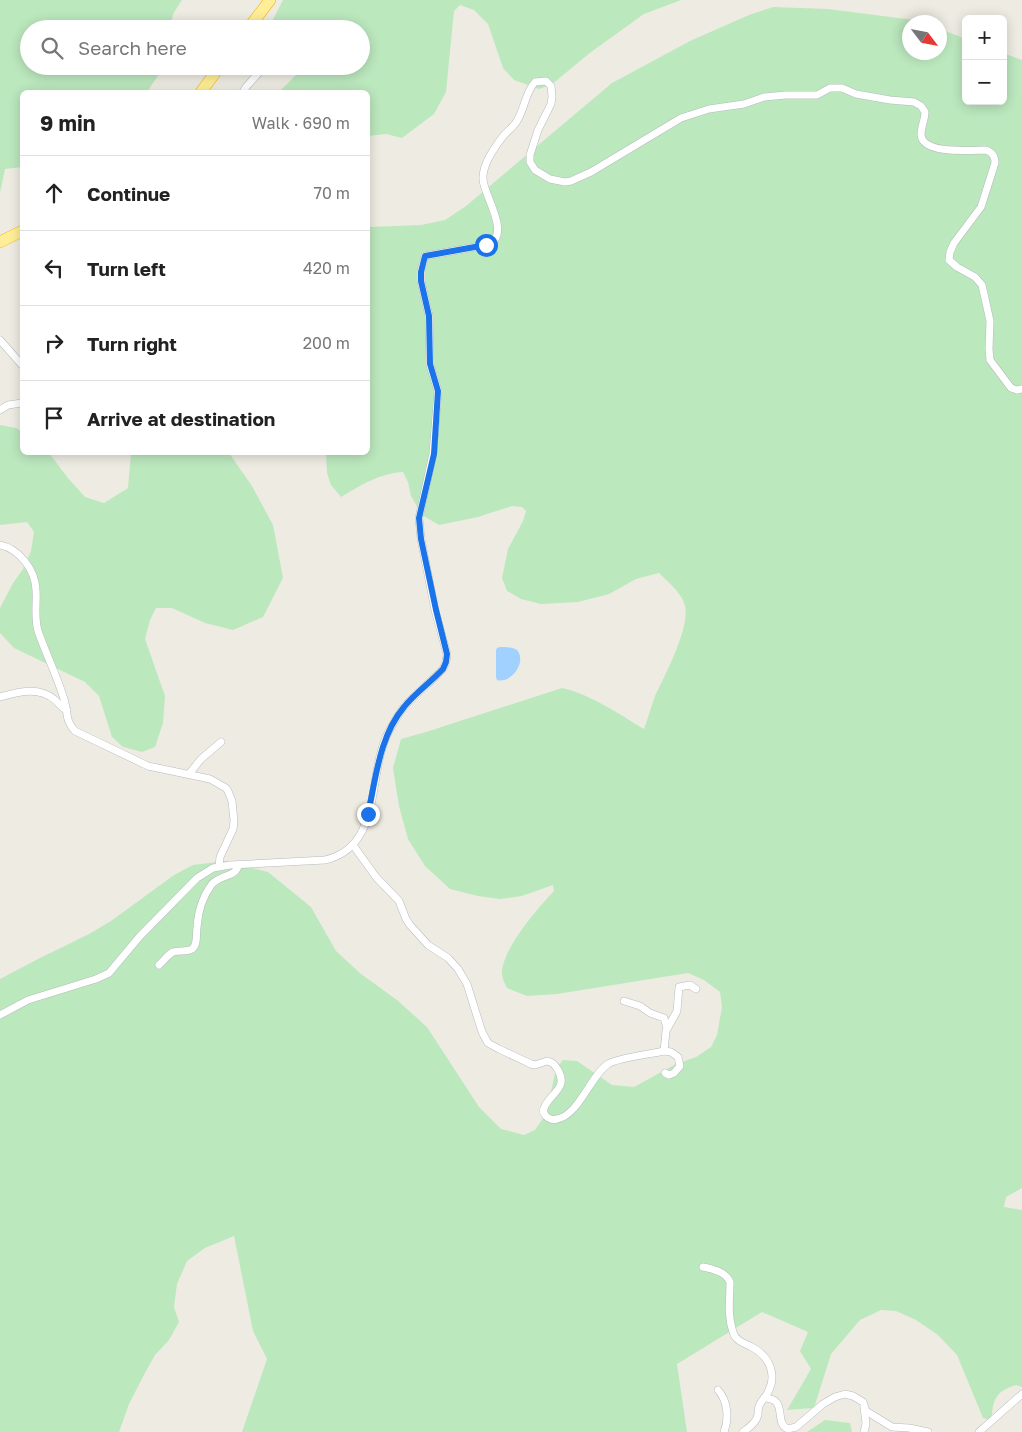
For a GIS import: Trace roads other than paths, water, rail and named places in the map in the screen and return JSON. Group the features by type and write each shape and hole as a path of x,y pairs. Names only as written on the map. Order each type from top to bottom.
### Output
{"highway":[{"path":"255,20 270,0"},
{"path":"202,90 213,75"},
{"path":"0,242 20,232"}],"street":[{"path":"244,90 257,75"},
{"path":"0,1015 28,1000 109,973 140,936 193,882 208,870 219,866 335,858 353,845 360,836 366,821 387,735 404,706 443,669 447,654 421,539 419,518 434,454 438,391 430,364 429,316 421,281 423,262 425,256 491,244 498,236 497,221 483,180 484,171 490,157 522,112 526,97 535,82 546,81 551,86 552,97 538,130 530,155 530,162 536,170 550,179 565,182 591,172 681,118 709,109 744,104 764,97 817,95 830,88 842,88 856,94 917,104 925,112 921,133 925,142 933,147 955,151 986,150 994,157 995,163 980,207 954,243 950,252 950,260 957,267 975,277 982,285 990,321 990,360 1011,388 1022,389"},
{"path":"0,340 20,363"},
{"path":"0,410 8,405 20,403"},
{"path":"0,545 11,548 22,557 32,576 36,588 38,630 61,690 67,710 68,723 75,731 148,766 210,779 228,791 234,812 234,829 220,857 219,866"},
{"path":"0,697 33,691 52,697 63,709 67,710"},
{"path":"189,774 201,759 220,742"},
{"path":"353,845 376,877 399,901 410,925 428,946 448,958 458,969 466,984 482,1032 488,1043 531,1064 547,1060 554,1064 560,1074 560,1085 557,1092 544,1106 544,1112 547,1117 551,1119 560,1118 570,1111 597,1076 607,1065 613,1062 664,1051 674,1054 680,1062 680,1066 674,1073 669,1075 665,1073"},
{"path":"159,965 171,953 179,950 192,950 196,942 202,901 206,893 217,880 235,872 238,865"},
{"path":"667,1028 676,1015 679,987 690,985 696,989"},
{"path":"624,1001 640,1006 650,1013 665,1019 667,1028 664,1051"},
{"path":"703,1266 728,1277 730,1282 729,1314 735,1337 740,1342 757,1351 769,1364 772,1374 768,1393 758,1406 758,1415 752,1426 743,1432"},
{"path":"718,1390 722,1395 726,1412 727,1420 724,1432"},
{"path":"979,1432 1022,1394"},
{"path":"764,1398 770,1398 777,1403 780,1409 782,1424 791,1430 823,1404 835,1397 848,1395 859,1400 866,1412 892,1427 928,1432"},
{"path":"863,1404 866,1424 864,1432"}],"water":[{"path":"500,647 518,651 520,658 520,663 515,673 502,681 497,680 496,677 496,650"}]}
